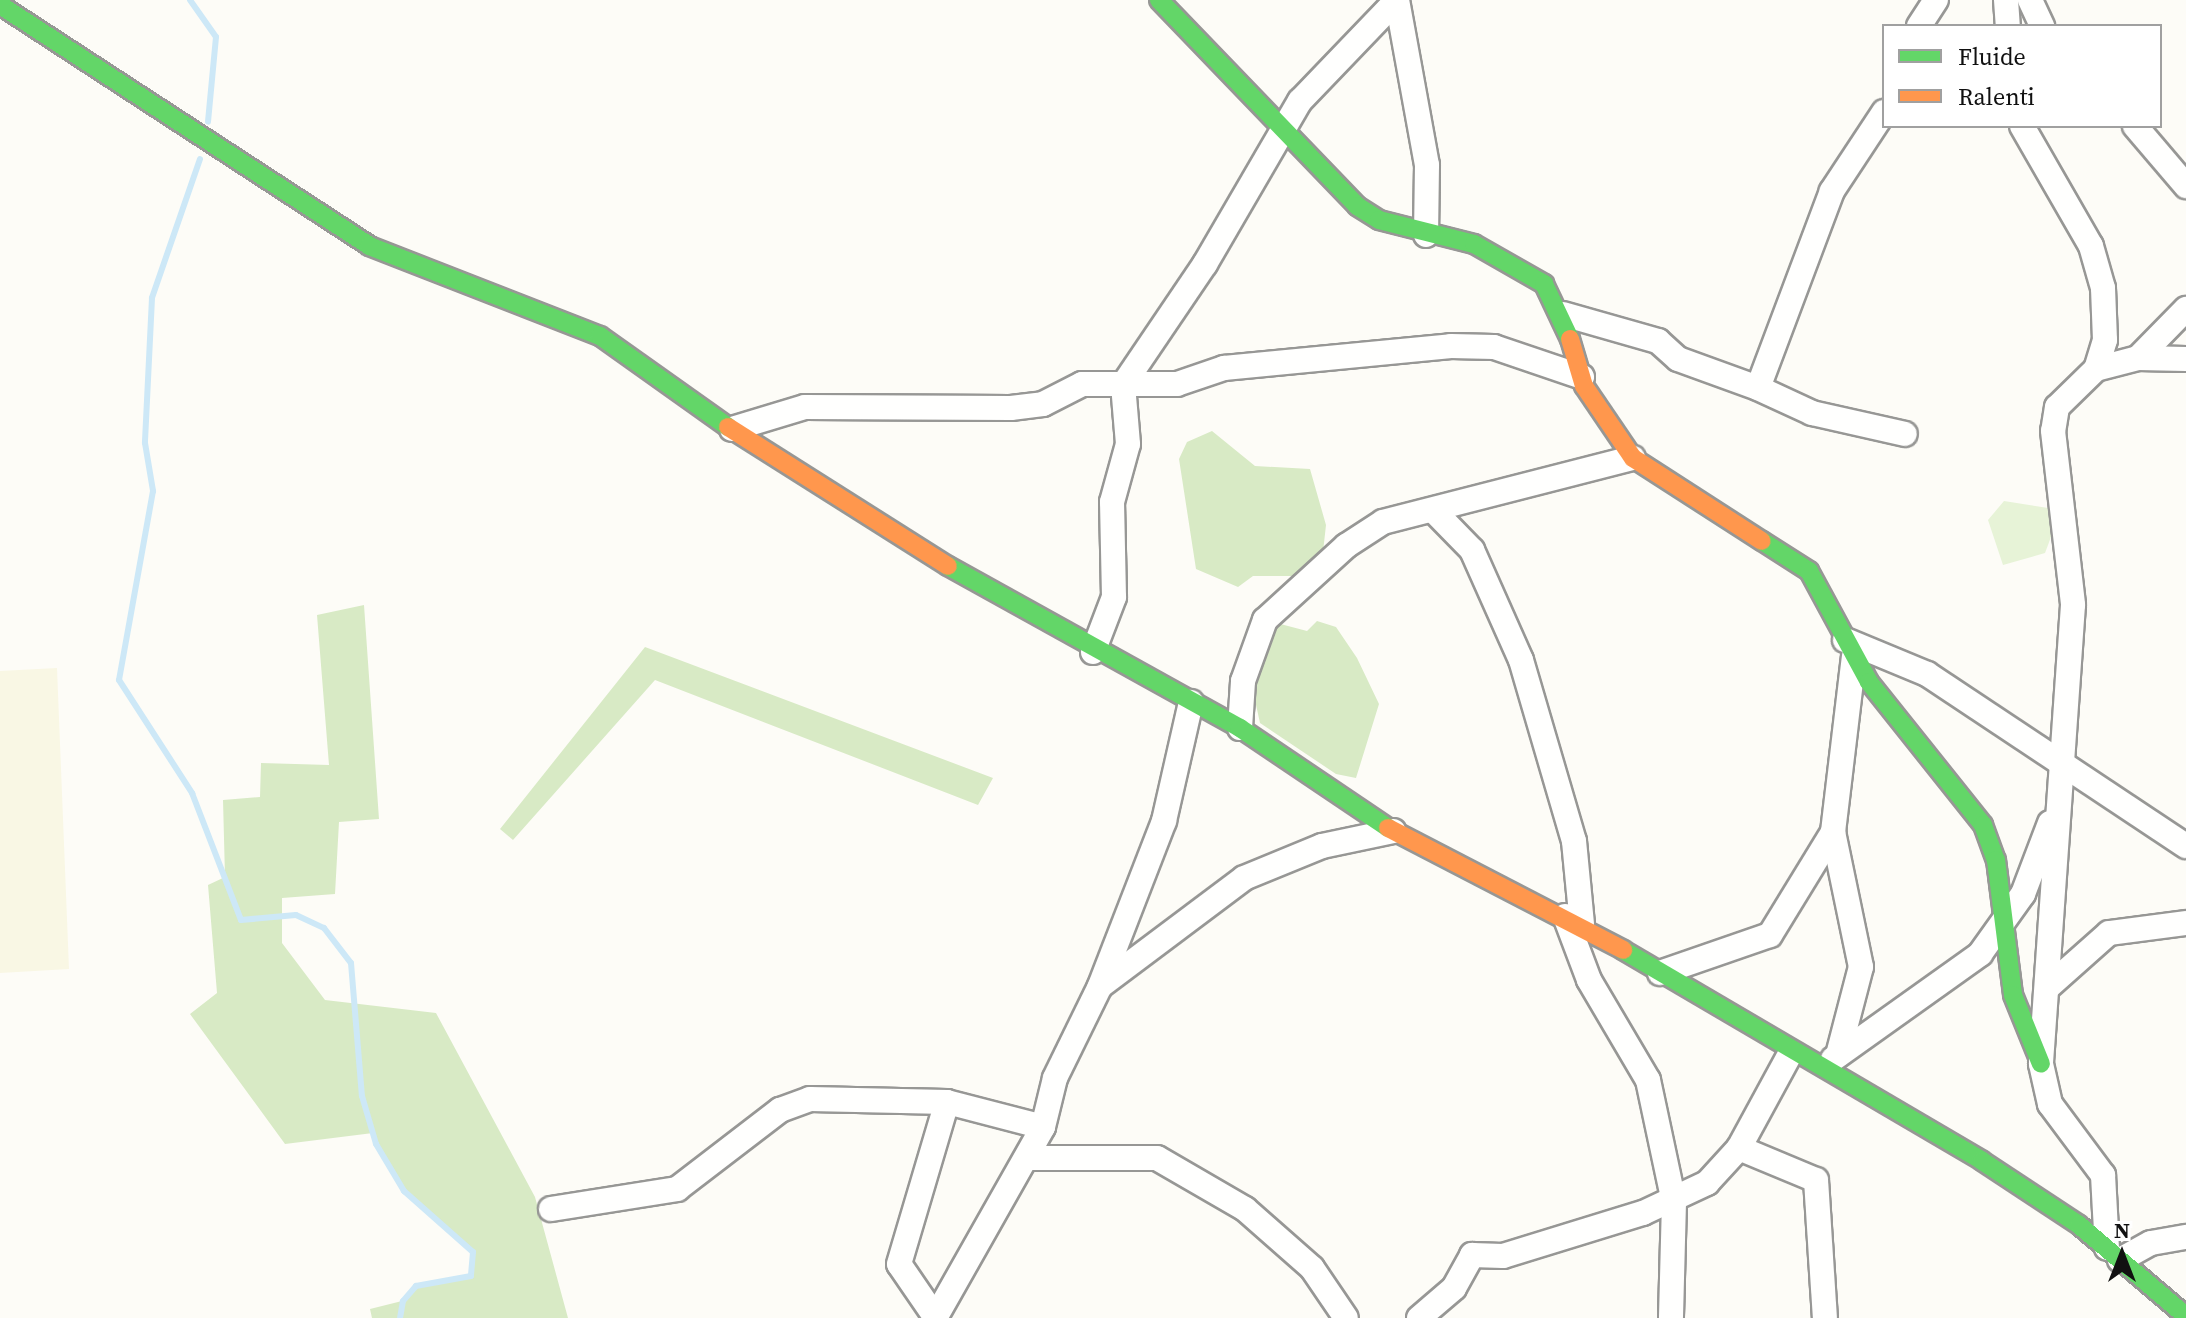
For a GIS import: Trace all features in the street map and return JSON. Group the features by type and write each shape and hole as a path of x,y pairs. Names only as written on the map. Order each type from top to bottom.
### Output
{"street":[{"path":"1159,0 1281,134 1357,206 1426,235 1474,244 1517,263 1544,284 1563,314 1582,377 1633,458 1809,571 1850,648 1983,825 1996,860 2013,995 2041,1064 2050,1104 2103,1175 2114,1254"},
{"path":"1093,652 1114,597 1112,502 1128,444 1123,385 1281,134 1344,49 1397,0"},
{"path":"1397,0 1427,165 1426,235"},
{"path":"1920,24 1936,0"},
{"path":"2006,0 2008,24"},
{"path":"2030,0 2041,24"},
{"path":"0,5 369,246 600,336 806,482 1093,652 1240,728 1393,831 1574,920 1790,1054 1829,1063 1982,1161 2114,1254 2186,1316"},
{"path":"1758,388 1832,191 1882,115"},
{"path":"2023,128 2091,246 2103,288 2105,340 2096,369 2057,407 2053,431 2073,605 2041,1064"},
{"path":"2137,128 2186,186"},
{"path":"2138,358 2186,309"},
{"path":"1563,314 1658,341 1678,359 1758,388 1812,413 1905,434"},
{"path":"732,429 805,407 1011,408 1043,404 1082,384 1123,385 1451,346 1494,347 1582,377"},
{"path":"2096,369 2138,358 2186,359"},
{"path":"1240,728 1243,681 1265,620 1383,522 1563,470 1633,458"},
{"path":"1433,510 1472,550 1521,660 1574,841 1574,920 1589,980 1644,1068 1674,1202 1671,1318"},
{"path":"1850,648 1927,674 2186,846"},
{"path":"1829,1063 1861,967 1833,832 1837,752 1850,648"},
{"path":"947,1102 899,1264 935,1318 1029,1158 1043,1127 1055,1078 1100,986 1164,821 1191,702"},
{"path":"1829,1063 1980,954 2004,928 2059,799"},
{"path":"1100,986 1244,878 1322,846 1393,831"},
{"path":"1660,973 1770,935 1833,832"},
{"path":"2047,988 2109,933 2186,923"},
{"path":"1419,1318 1454,1288 1472,1255 1503,1256 1674,1202 1707,1183 1739,1148 1790,1054"},
{"path":"551,1209 677,1189 797,1102 947,1102 1043,1127"},
{"path":"1739,1148 1816,1180 1825,1318"},
{"path":"1029,1158 1161,1160 1245,1209 1312,1268 1346,1318"},
{"path":"2114,1254 2186,1237"}],"shaded area":[{"path":"57,668 69,969 0,973 0,671"}],"green space":[{"path":"1212,431 1255,466 1310,469 1326,525 1323,552 1307,576 1253,576 1238,587 1196,569 1179,459 1187,442"},
{"path":"2004,501 2061,510 2045,553 2003,565 1988,520"},
{"path":"364,605 379,819 339,822 335,894 282,898 282,943 325,1000 436,1013 535,1197 568,1318 372,1318 370,1309 402,1301 416,1286 471,1276 473,1252 404,1191 373,1133 285,1144 190,1014 217,993 208,885 225,877 223,800 260,797 261,763 329,765 317,615"},
{"path":"1265,620 1307,631 1317,621 1336,627 1357,658 1379,704 1356,778 1336,774 1260,723 1249,673"},
{"path":"645,647 993,778 978,805 655,680 513,840 500,829"}],"waterway":[{"path":"190,0 216,37 208,122"},
{"path":"200,159 152,298 145,443 153,491 119,680 192,793 241,920 296,915 324,928 351,963 362,1096 376,1144 404,1191 473,1252 471,1276 416,1286 403,1301 400,1318"}],"traffic: fast":[{"path":"1159,0 1357,206 1379,220 1474,244 1544,284 1570,339"},
{"path":"0,5 369,246 600,336 728,427"},
{"path":"1762,541 1809,571 1869,682 1983,825 1996,860 2013,995 2041,1064"},
{"path":"948,566 1240,728 1388,828"},
{"path":"1623,950 1982,1161 2079,1225 2186,1316"}],"traffic: slow":[{"path":"1570,339 1584,386 1633,458 1762,541"},
{"path":"728,427 948,566"},
{"path":"1388,828 1623,950"}]}
